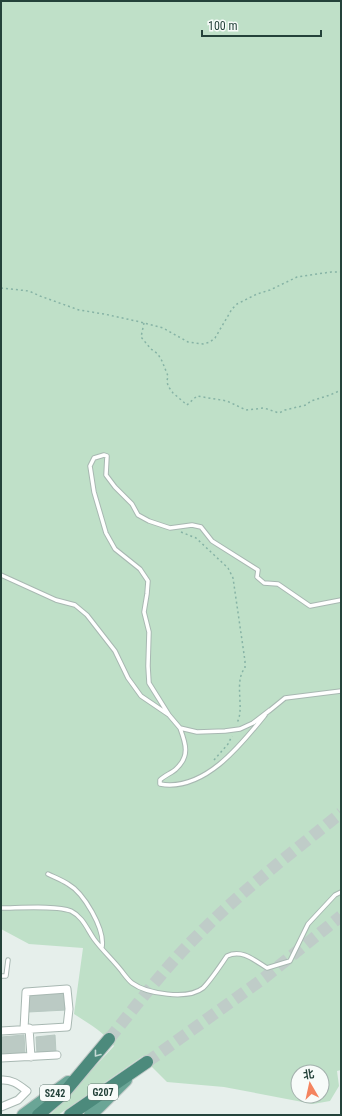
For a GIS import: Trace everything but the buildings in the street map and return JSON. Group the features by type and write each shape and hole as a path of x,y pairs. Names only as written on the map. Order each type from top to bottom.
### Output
{"highway":[{"path":"85,1068 109,1039"},
{"path":"136,1070 147,1062"},
{"name":"G207","path":"38,1115 63,1094 85,1068"},
{"name":"G207","path":"70,1115 136,1070"}],"main road":[{"name":"S242","path":"23,1115 58,1091 85,1068"},
{"path":"90,1115 136,1070"}],"street":[{"path":"1,1031 27,1029 67,1027 69,1009 67,989 26,992 27,1029 31,1057"},
{"path":"1,1058 56,1056"},
{"path":"1,1080 14,1082 27,1091 18,1100 1,1107"}],"lane":[{"path":"270,710 242,743 218,766 189,782 170,785 160,784 160,780 175,770 185,758 185,742 180,728 169,715 149,683 149,632 144,612 148,581 140,570 115,549 106,533 94,492 90,466 94,458 104,454 107,456 106,475 115,487 132,504 138,515 149,521 170,528 192,525 201,527 212,541 258,570 257,578 264,583 278,584 310,606 341,600"},
{"path":"1,575 56,600 75,605 87,615 115,651 128,678 141,696 169,715"},
{"path":"180,728 197,732 236,730 253,722 285,698 341,691"},
{"path":"48,874 68,884 77,891 90,908 103,940 102,947"},
{"path":"1,908 57,908 70,911 77,915 84,923 94,938 132,983 145,989 165,994 194,992 202,989 227,956 233,954 244,954 267,968 290,961 308,924 335,895 341,892"},
{"path":"1,976 6,976 8,960"}],"path":[{"path":"1,288 29,291 79,310 104,314 163,328 188,342 204,344 215,338 232,309 237,304 297,277 318,273 341,272"},
{"path":"144,323 141,337 151,349 158,354 162,361 168,376 168,386 173,393 187,404 197,396 228,401 246,410 264,408 279,413 306,405 311,401 330,396 341,391"},
{"path":"170,528 196,538 228,568 233,578 246,668 242,672 240,683 240,713 236,730 228,744 217,756 207,772"}],"green space":[{"path":"1,1 341,1 341,1070 337,1071 339,1086 330,1101 330,1064 290,1064 290,1100 224,1087 167,1082 143,1056 58,1115 50,1115 114,1046 101,1032 74,1014 83,948 29,944 1,929"}],"tunnel":[{"path":"109,1039 166,970 218,915 252,885 341,813"},
{"path":"147,1062 264,978 341,916"}]}
